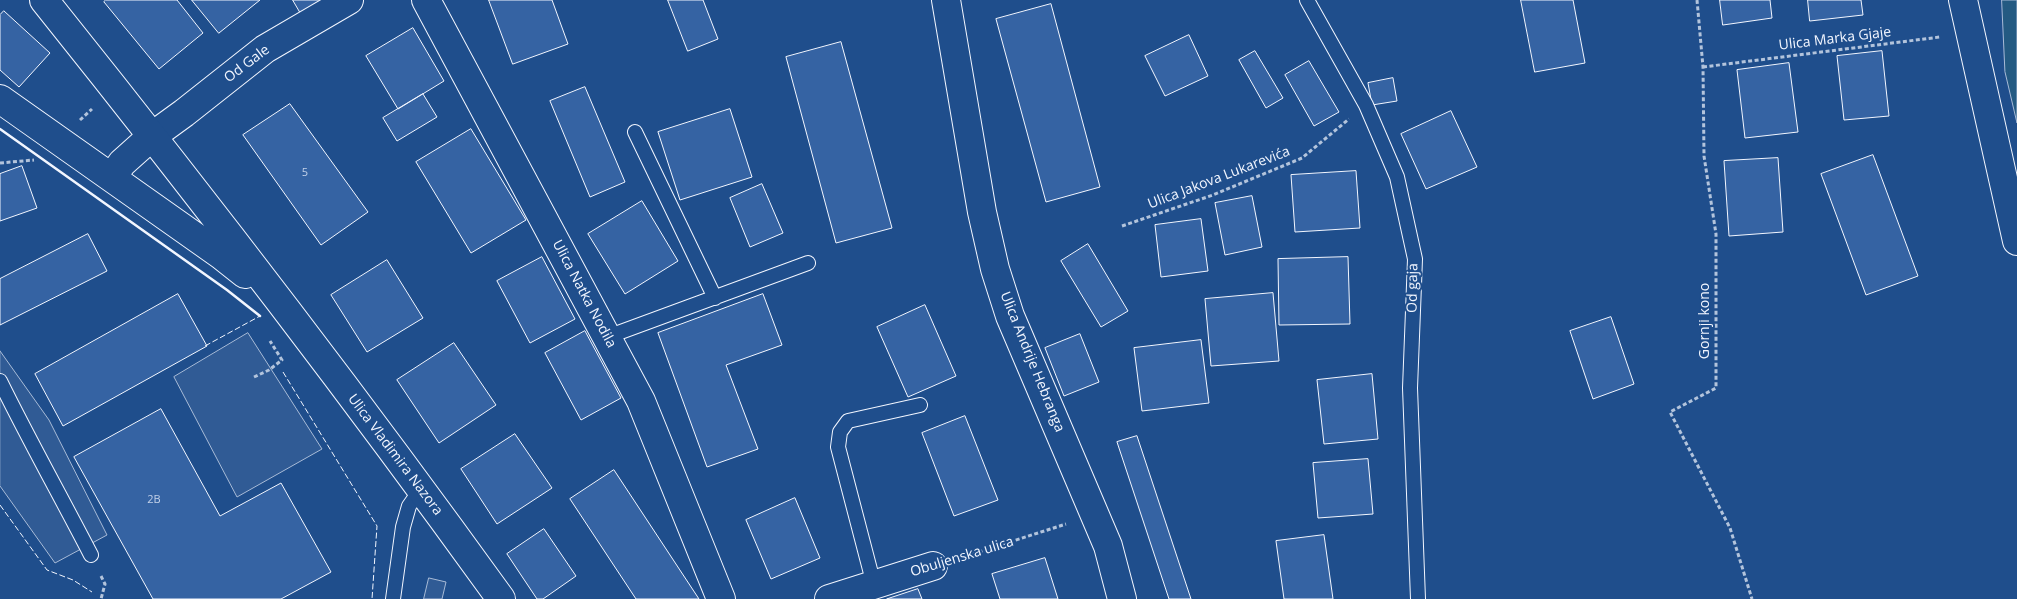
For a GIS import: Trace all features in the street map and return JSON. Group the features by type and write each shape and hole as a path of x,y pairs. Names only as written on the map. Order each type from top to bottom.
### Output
{"street":[{"name":"Ulica Vladimira Nazora","path":"44,0 288,313 421,488 500,599"},
{"name":"Od Gale","path":"112,177 122,162 151,137 184,113 264,48 349,0"},
{"name":"Ulica Natka Nodila","path":"426,0 641,401 721,599"},
{"name":"Ulica Andrije Hebranga","path":"946,0 982,212 995,269 1010,316 1108,546 1122,599"},
{"path":"1963,0 2017,241"},
{"name":"Ulica Vladimira Nazora","path":"0,99 54,150 112,177 221,255 254,281 288,313"},
{"name":"Obuljenska ulica","path":"829,599 933,566"}],"lane":[{"name":"Od gaja","path":"1307,0 1366,105 1397,177 1415,260 1410,388 1418,599"},
{"path":"635,132 715,298"},
{"path":"607,337 808,263"},
{"path":"0,381 29,441 91,555"},
{"path":"874,585 838,446 840,432 848,421 920,405"},
{"path":"393,599 403,527 409,506 421,488"}],"path":[{"name":"Gornji kono","path":"1698,0 1703,67 1704,156 1716,234 1716,388 1670,412 1730,528 1752,599"},
{"name":"Ulica Marka Gjaje","path":"1703,67 1969,33"},
{"path":"0,163 54,150 86,114 115,90"},
{"name":"Ulica Jakova Lukarevića","path":"1122,226 1213,195 1302,158 1366,105"},
{"path":"254,377 269,370 282,360 263,332 288,313"},
{"name":"Obuljenska ulica","path":"933,566 1095,515"}],"shaded area":[{"path":"2002,0 2017,0 2017,123 2005,72"},
{"path":"248,333 322,449 237,497 174,377"},
{"path":"0,351 49,420 107,535 55,563 0,486"},
{"path":"429,578 446,582 442,599 424,599"}],"building":[{"path":"106,0 177,0 203,33 159,69 104,2"},
{"path":"192,0 260,0 219,33"},
{"path":"293,0 334,0 303,17"},
{"path":"489,0 552,0 568,44 513,64"},
{"path":"668,0 703,0 718,39 688,51"},
{"path":"1521,0 1573,0 1585,63 1535,72"},
{"path":"1720,0 1770,0 1772,18 1723,25"},
{"path":"1808,0 1861,0 1863,15 1810,21"},
{"path":"1051,4 1100,187 1046,202 996,19"},
{"path":"4,11 50,53 19,87 0,70 0,15"},
{"path":"413,28 444,81 398,109 366,56"},
{"path":"1189,35 1208,76 1165,96 1145,56"},
{"path":"841,42 892,228 836,243 786,57"},
{"path":"1255,51 1283,98 1266,108 1239,60"},
{"path":"1882,51 1889,116 1844,120 1837,56"},
{"path":"1309,61 1339,112 1314,126 1285,75"},
{"path":"1789,63 1798,132 1745,138 1737,70"},
{"path":"1393,78 1397,101 1372,105 1368,83"},
{"path":"585,87 625,182 590,197 550,101"},
{"path":"423,94 437,117 397,141 383,118"},
{"path":"290,104 368,212 321,245 243,135"},
{"path":"730,109 752,177 680,200 658,132"},
{"path":"1451,111 1477,167 1426,189 1401,134"},
{"path":"471,129 526,220 471,253 416,162"},
{"path":"1873,155 1918,276 1866,295 1821,174"},
{"path":"1778,158 1783,232 1729,236 1724,161"},
{"path":"22,166 37,208 0,221 0,174"},
{"path":"1356,171 1360,228 1295,232 1291,175"},
{"path":"762,184 783,233 750,247 730,198"},
{"path":"1252,196 1262,247 1225,255 1215,203"},
{"path":"642,201 678,261 625,294 588,234"},
{"path":"1201,219 1208,271 1161,277 1155,225"},
{"path":"88,234 107,271 0,325 0,279"},
{"path":"1088,244 1128,311 1101,327 1061,261"},
{"path":"542,257 575,319 530,343 497,281"},
{"path":"1348,257 1350,324 1279,325 1278,259"},
{"path":"387,260 423,318 367,352 331,295"},
{"path":"1273,293 1279,361 1211,366 1205,299"},
{"path":"178,294 207,346 63,426 35,374"},
{"path":"763,294 782,345 726,365 758,449 707,467 658,333"},
{"path":"925,305 956,376 908,397 877,327"},
{"path":"1611,317 1634,384 1593,399 1570,331"},
{"path":"585,331 621,398 581,420 545,353"},
{"path":"1080,334 1099,382 1064,396 1045,348"},
{"path":"1201,340 1209,403 1142,411 1134,348"},
{"path":"454,343 496,405 439,443 397,380"},
{"path":"1372,374 1378,439 1324,444 1317,380"},
{"path":"161,409 220,516 281,483 331,572 281,599 153,599 74,457"},
{"path":"965,416 998,500 954,516 922,433"},
{"path":"515,434 552,488 497,524 461,469"},
{"path":"1137,436 1191,599 1169,599 1117,442"},
{"path":"1368,459 1373,514 1318,518 1313,463"},
{"path":"614,470 699,599 636,599 570,499"},
{"path":"795,498 820,558 771,579 746,520"},
{"path":"544,529 576,576 543,599 537,599 507,554"},
{"path":"1324,535 1333,599 1284,599 1276,541"},
{"path":"1045,558 1058,599 1000,599 992,574"},
{"path":"918,589 922,599 887,599"}],"fence":[{"path":"205,346 260,316"},
{"path":"283,372 377,526 372,599"},
{"path":"0,505 47,570 73,580 92,592"}],"wall":[{"path":"0,129 227,290 260,316"}]}
